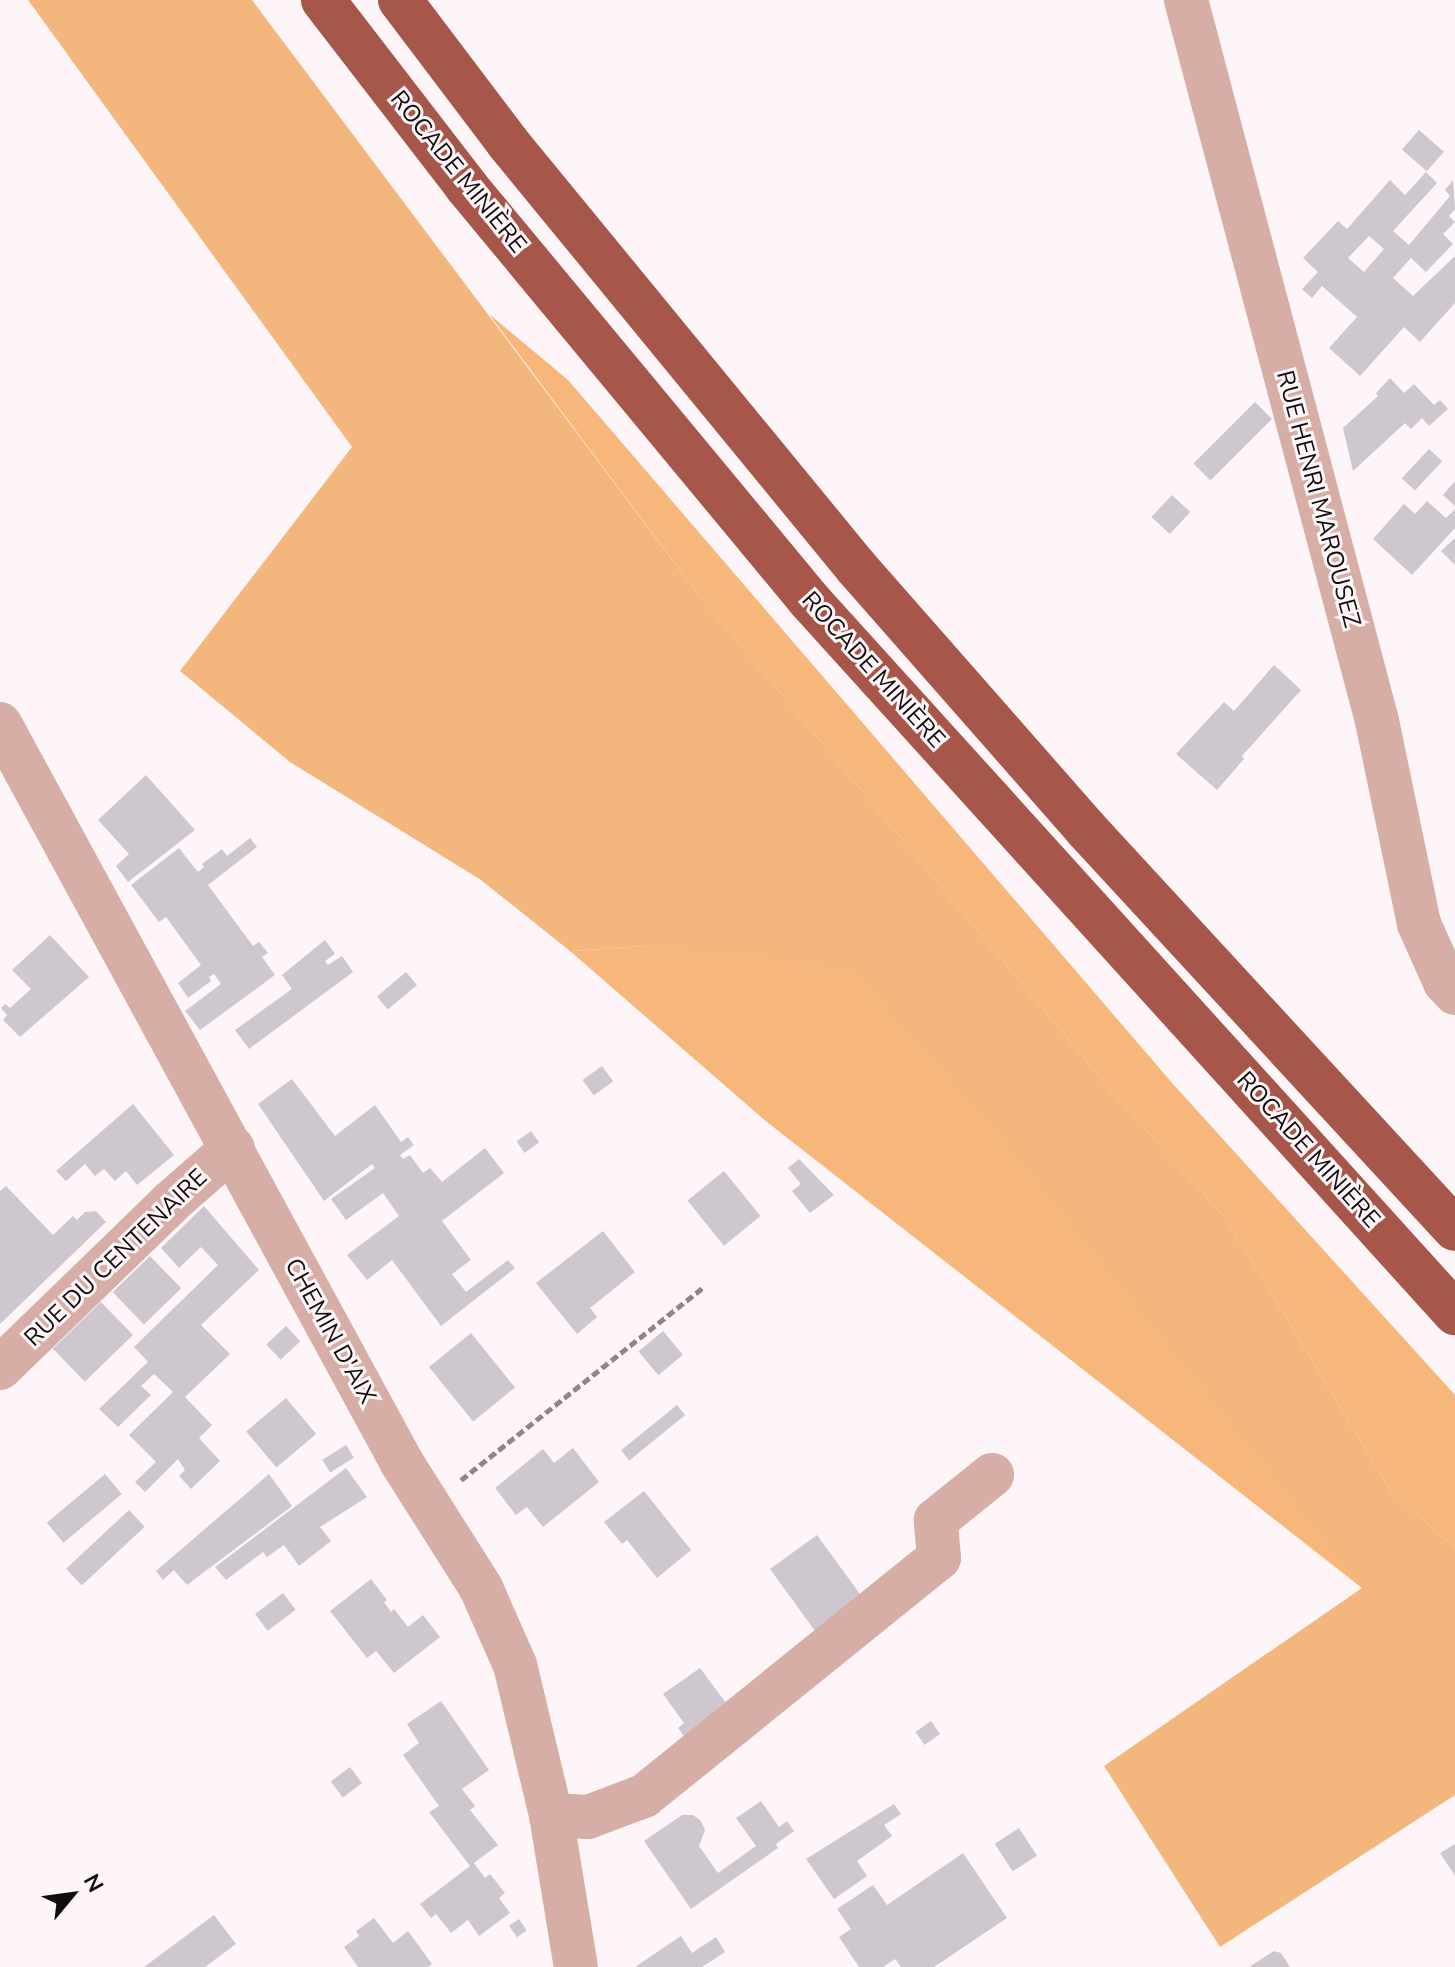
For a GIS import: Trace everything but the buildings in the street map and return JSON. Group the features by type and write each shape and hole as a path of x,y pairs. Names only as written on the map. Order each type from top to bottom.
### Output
{"highway":[{"name":"ROCADE MINIÈRE","path":"323,0 466,186 810,601 1455,1313"},
{"path":"400,0 518,155 856,567 1086,829 1455,1229"}],"street":[{"name":"RUE HENRI MAROUSEZ","path":"1186,0 1377,721 1419,924 1445,982 1455,993"},
{"name":"CHEMIN D'AIX","path":"0,724 233,1148 265,1213 426,1501 481,1588 515,1665 551,1815 567,1962"},
{"name":"RUE DU CENTENAIRE","path":"0,1368 171,1202 233,1148"},
{"path":"551,1815 588,1817 644,1796 939,1558 936,1520 992,1475"}],"path":[{"path":"426,1501 458,1483 704,1287"}],"shaded area":[{"path":"28,0 252,0 694,589 1108,1087 1227,1220 1391,1491 1455,1548 1455,1795 1220,1947 1104,1766 1362,1588 646,946 570,951 481,880 290,762 180,671 352,447"},
{"path":"489,314 568,380 1173,1084 1455,1395 1455,1548 1391,1491 1227,1220 1108,1087 694,589"},
{"path":"646,946 780,959 853,972 997,1133 1362,1588 767,1122 570,951"}]}
